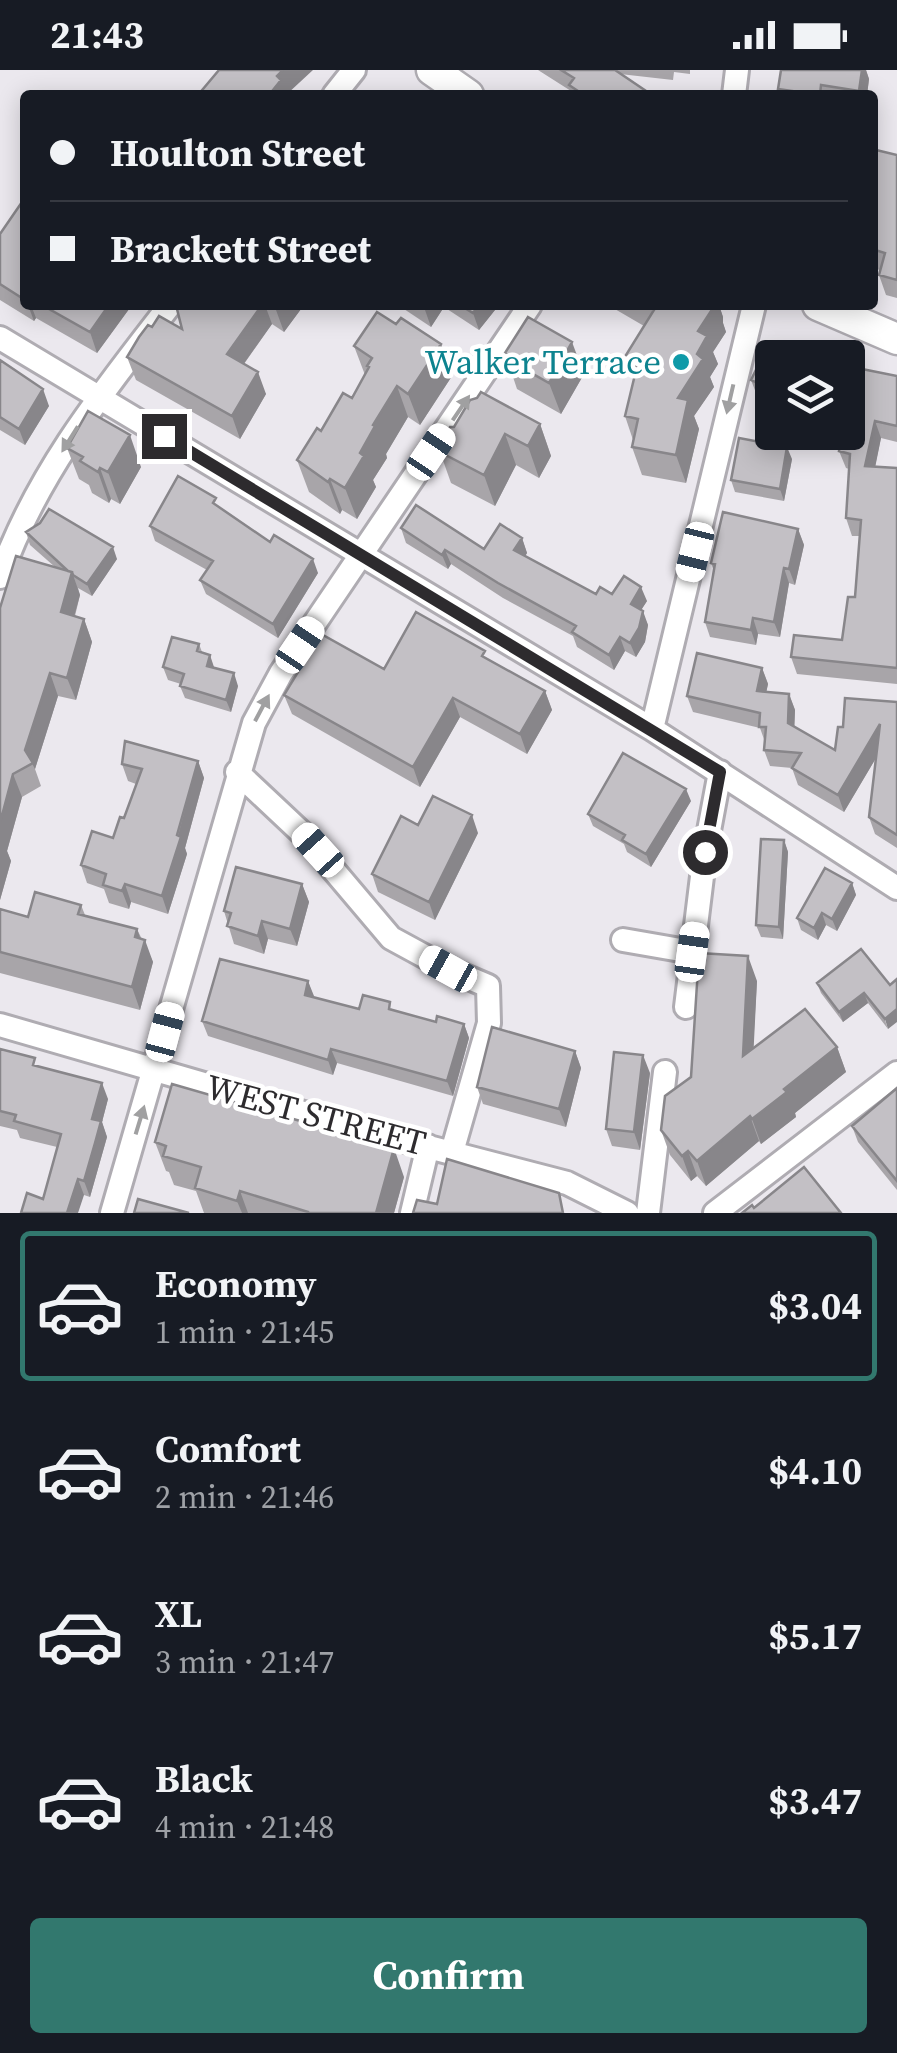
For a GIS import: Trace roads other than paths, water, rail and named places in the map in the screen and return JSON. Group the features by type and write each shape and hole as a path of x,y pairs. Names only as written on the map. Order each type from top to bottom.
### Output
{"main road":[{"path":"436,71 461,90"},
{"path":"830,310 897,339"}],"street":[{"path":"338,90 354,70"},
{"path":"0,577 17,528 98,397 166,310"},
{"path":"112,1213 254,723 280,673 527,310"},
{"path":"652,729 753,310"},
{"path":"0,338 652,729 897,888"},
{"path":"237,772 303,834 391,938 488,986 489,1023 452,1152"},
{"path":"686,1007 705,852 720,772"},
{"path":"623,940 692,952"},
{"name":"WEST STREET","path":"0,1026 568,1183 627,1213"},
{"path":"648,1213 665,1072"},
{"path":"715,1213 897,1073"},
{"path":"412,1213 428,1146"}],"place":[{"name":"Walker Terrace","path":"681,362"}]}
